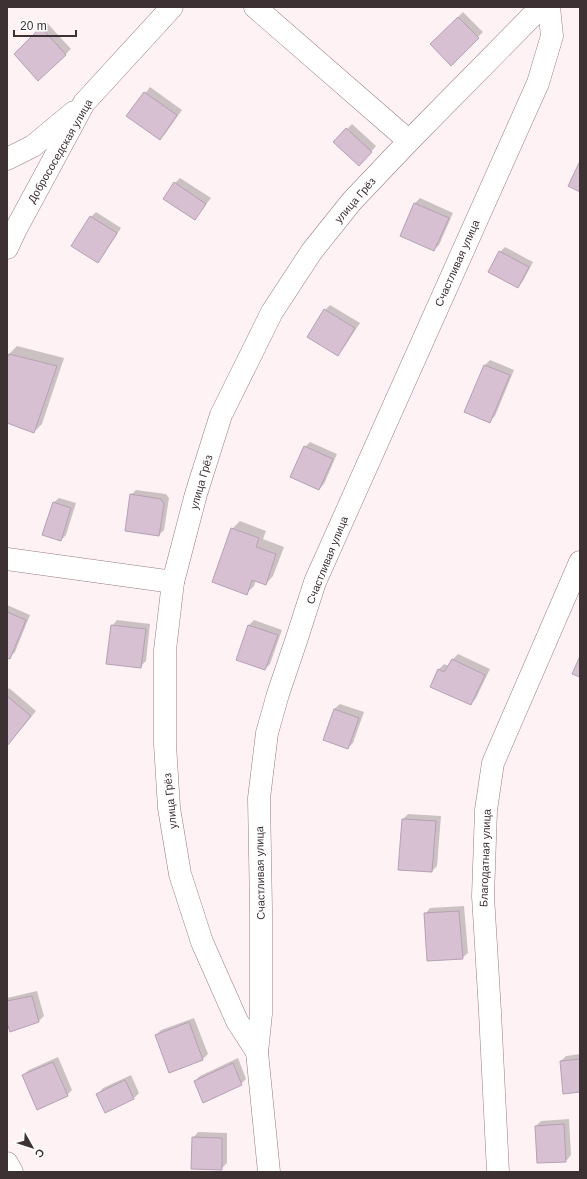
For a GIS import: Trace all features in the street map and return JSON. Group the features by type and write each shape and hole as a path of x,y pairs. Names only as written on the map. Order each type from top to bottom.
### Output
{"street":[{"name":"Добрососедская улица","path":"7,248 16,228 84,103 172,7"},
{"path":"255,7 409,141"},
{"name":"улица Грёз","path":"257,1052 238,1021 202,942 180,874 169,808 165,744 165,650 174,582 196,494 220,415 272,312 317,246 352,201 541,7"},
{"name":"Счастливая улица","path":"269,1172 257,1052 261,1014 261,909 258,798 267,732 315,582 538,83 552,36 550,7"},
{"path":"7,159 33,146 84,103"},
{"path":"7,559 174,582"},
{"name":"Благодатная улица","path":"498,1172 483,896 486,810 493,763 580,562"},
{"path":"7,1163 12,1172"}],"building":[{"path":"458,17 479,38 451,66 430,44"},
{"path":"41,27 66,55 38,81 14,54"},
{"path":"144,92 177,115 160,140 126,116"},
{"path":"346,128 372,152 359,166 333,142"},
{"path":"580,161 580,192 568,186"},
{"path":"174,182 206,204 195,220 163,199"},
{"path":"414,203 449,218 434,251 400,236"},
{"path":"90,216 117,233 98,263 71,246"},
{"path":"499,251 529,267 518,288 488,272"},
{"path":"324,309 355,328 338,356 307,337"},
{"path":"9,354 57,366 34,433 7,423 7,358"},
{"path":"484,365 510,375 490,423 464,412"},
{"path":"304,446 333,459 319,490 290,477"},
{"path":"130,494 161,499 164,504 159,536 125,531"},
{"path":"53,502 71,508 61,541 42,535"},
{"path":"231,528 259,538 256,547 276,554 266,585 252,580 247,595 212,582"},
{"path":"7,612 26,620 10,659 7,658"},
{"path":"111,625 146,629 141,668 106,664"},
{"path":"248,625 278,635 265,670 236,660"},
{"path":"580,656 580,677 572,674"},
{"path":"452,659 485,675 471,705 430,687 438,669 444,672"},
{"path":"7,696 31,716 7,746"},
{"path":"334,709 359,718 348,749 323,740"},
{"path":"402,819 436,821 432,872 398,870"},
{"path":"459,911 463,959 427,961 424,913"},
{"path":"32,996 39,1022 10,1032 7,1023 7,1001"},
{"path":"189,1022 203,1060 169,1073 155,1035"},
{"path":"580,1059 580,1092 563,1094 560,1061"},
{"path":"53,1062 68,1096 37,1110 22,1075"},
{"path":"233,1063 242,1085 203,1103 194,1081"},
{"path":"125,1080 134,1099 105,1113 96,1094"},
{"path":"564,1124 566,1162 537,1163 535,1126"},
{"path":"192,1137 222,1138 222,1170 191,1169"}]}
